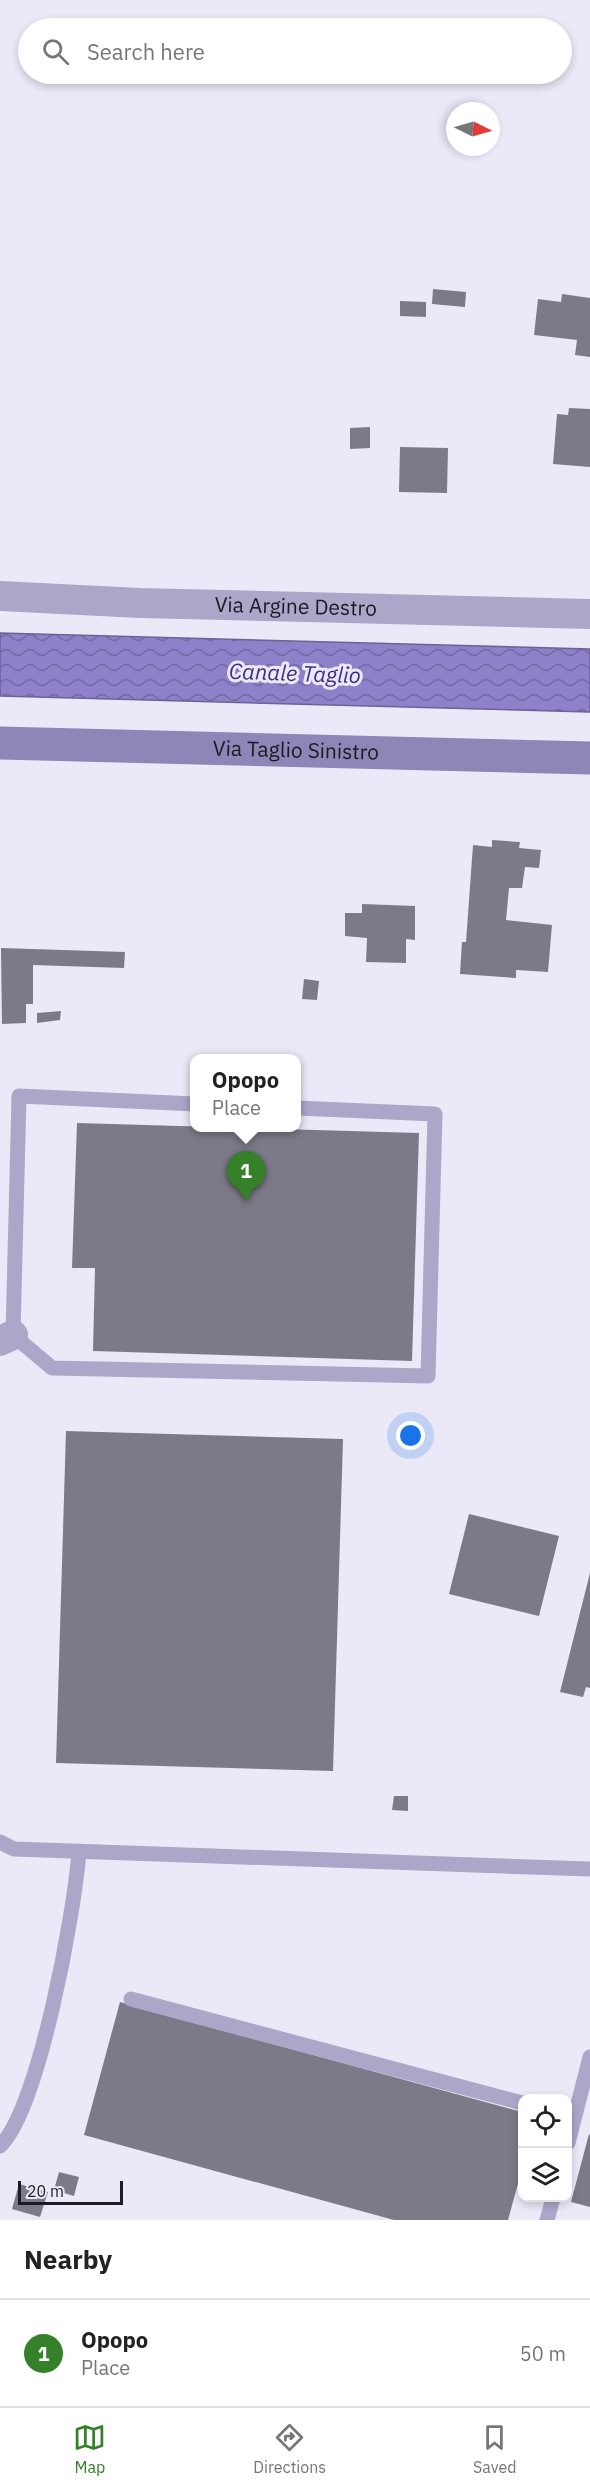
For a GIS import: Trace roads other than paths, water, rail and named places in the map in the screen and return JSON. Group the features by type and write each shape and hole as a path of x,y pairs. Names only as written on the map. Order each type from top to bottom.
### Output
{"main road":[{"name":"Via Taglio Sinistro","path":"0,743 590,758"}],"street":[{"name":"Via Argine Destro","path":"0,596 140,603 590,614"}],"lane":[{"path":"190,1104 19,1096 6,1338 52,1368 428,1376 435,1114 301,1108"},
{"path":"0,1842 14,1849 590,1869"},
{"path":"0,2146 8,2139 26,2104 42,2045 76,1889 79,1851"},
{"path":"131,1999 518,2102"},
{"path":"572,2113 590,2057"},
{"path":"548,2220 552,2202"}],"water":[{"name":"Canale Taglio","path":"0,633 590,649 590,712 0,696"}],"place":[{"name":"Opopo","path":"246,1201"}]}
